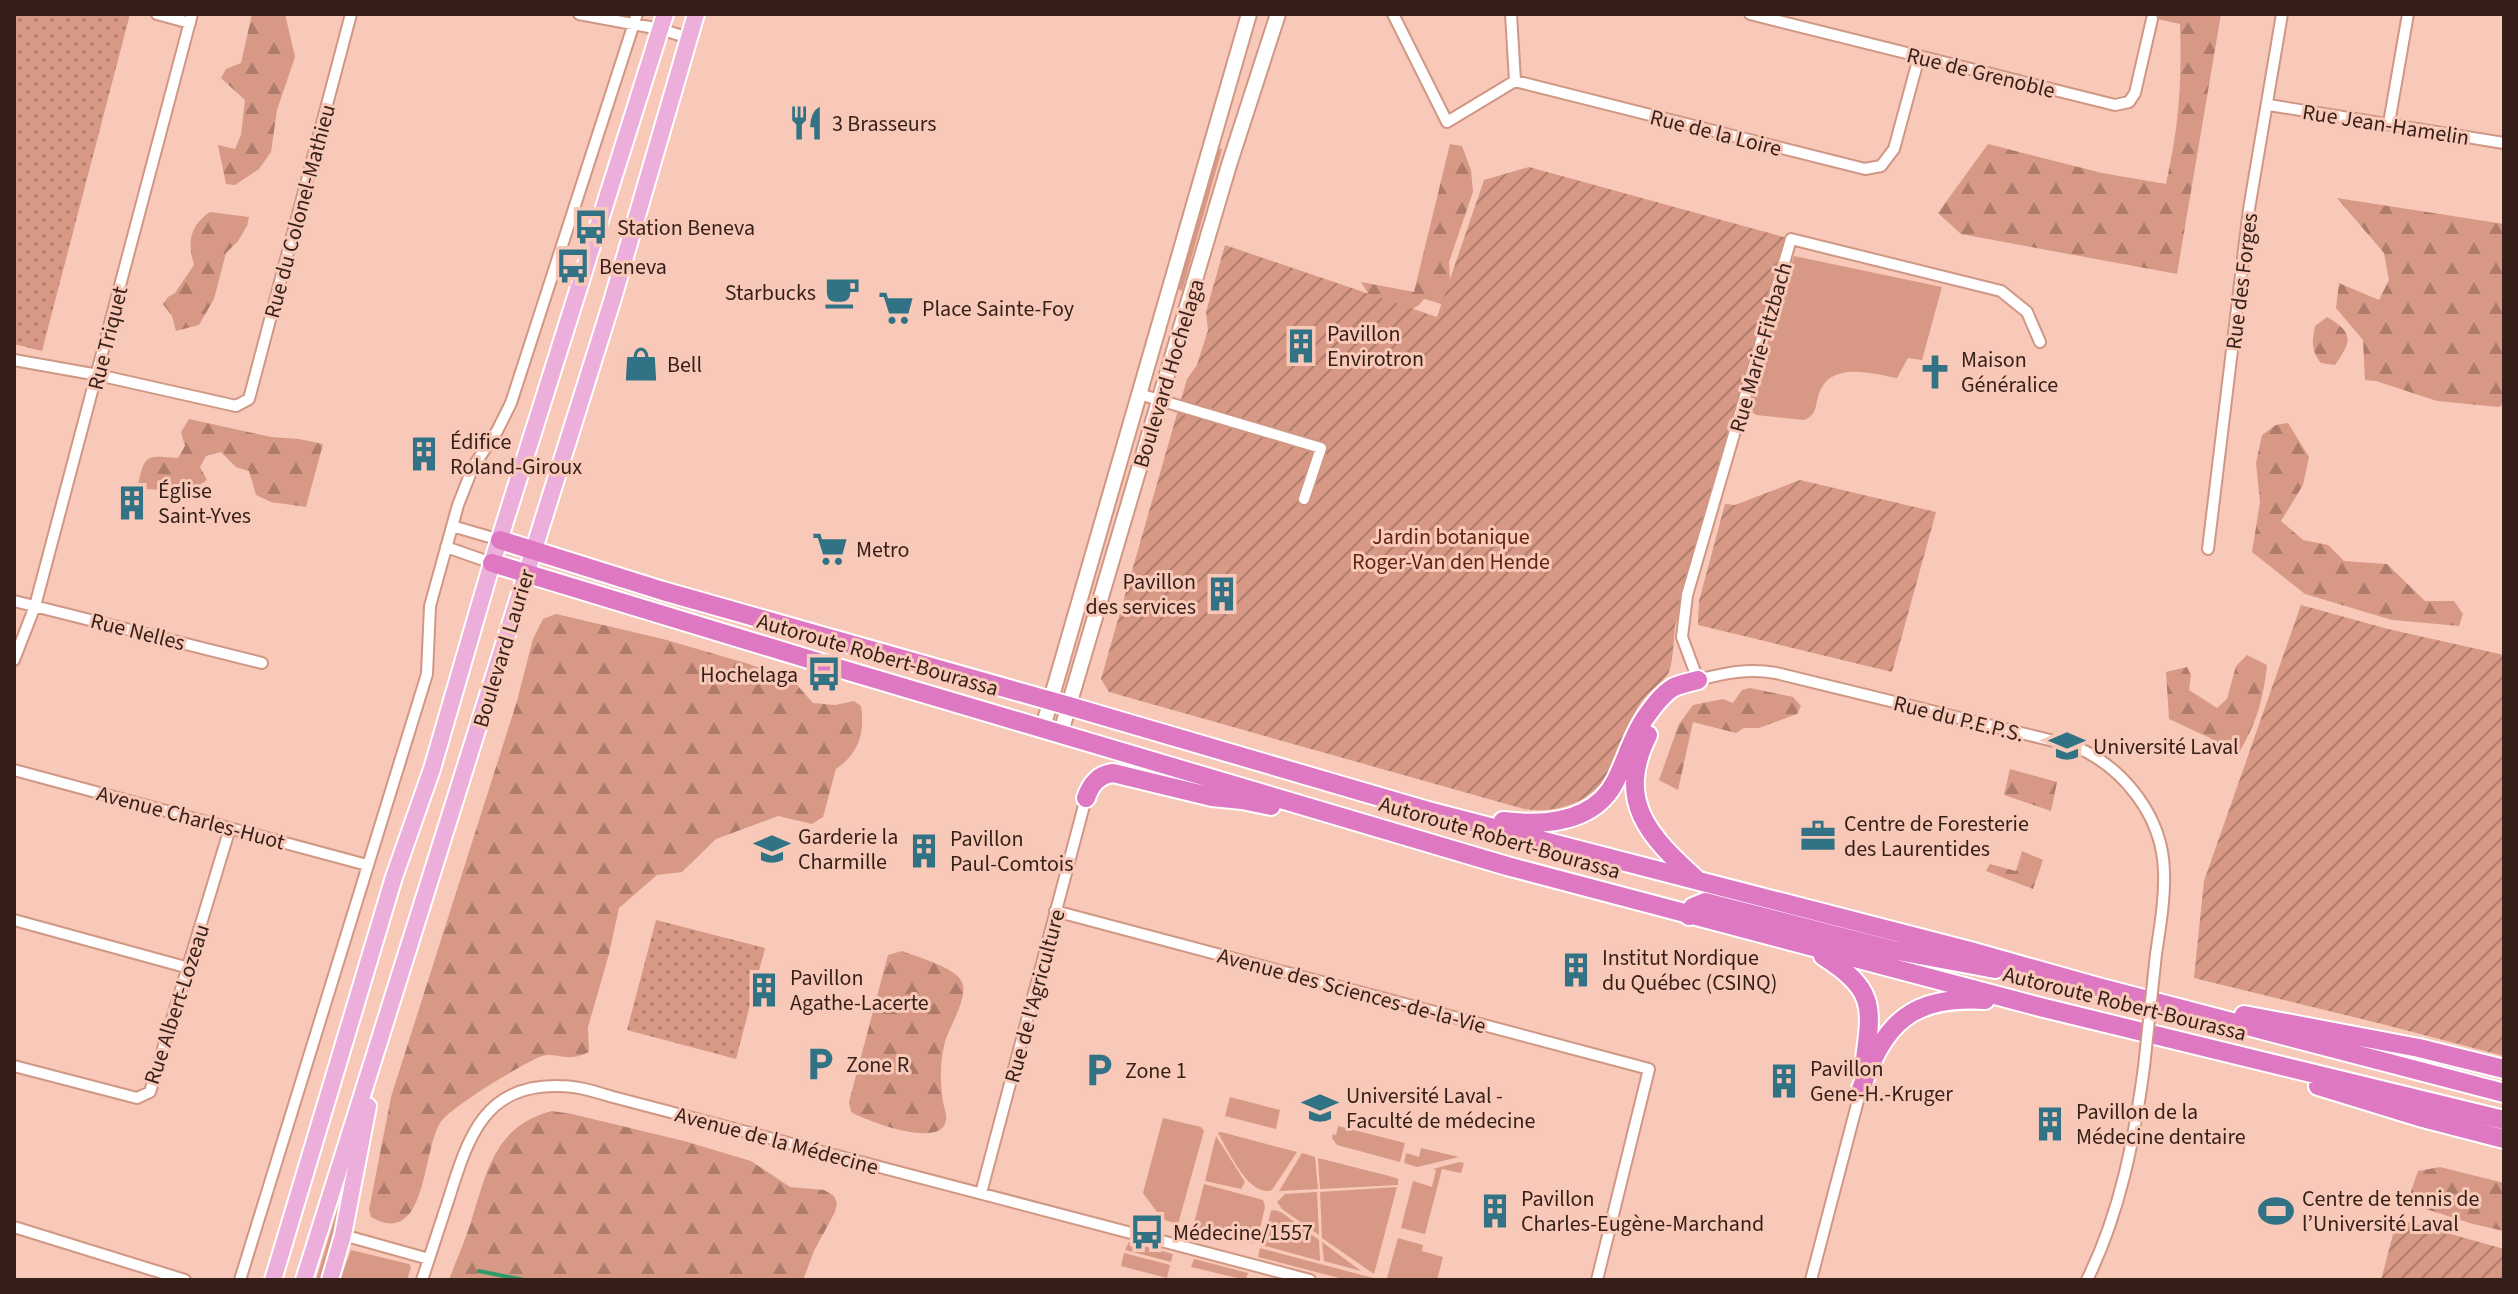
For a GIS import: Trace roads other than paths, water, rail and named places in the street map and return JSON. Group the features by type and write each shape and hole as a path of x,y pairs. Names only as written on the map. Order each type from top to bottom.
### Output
{"highway":[{"name":"Autoroute Robert-Bourassa","path":"500,540 678,595 1428,811 2504,1093"},
{"name":"Autoroute Robert-Bourassa","path":"492,563 1433,844 1689,916 2040,1007 2504,1120"},
{"path":"1428,811 1527,824 1549,824 1579,815 1591,809 1615,783 1640,725 1659,699 1674,687 1698,680"},
{"path":"1698,680 1666,708 1646,738 1638,765 1636,793 1640,811 1653,836 1700,882"},
{"path":"1086,798 1095,781 1103,774 1113,773 1169,788 1242,800 1344,826 1433,844"},
{"path":"1689,916 1693,907 1705,902 1893,950 2419,1048 2504,1069"},
{"path":"1808,947 1851,975 1865,996 1870,1025 1861,1089"},
{"path":"1861,1089 1885,1038 1905,1017 1925,1006 1958,999 2040,1007"},
{"path":"2189,1043 2304,1082 2504,1139"}],"main road":[{"name":"Boulevard Laurier","path":"304,1280 613,298 696,14"},
{"name":"Boulevard Hochelaga","path":"1043,727 1249,14"},
{"name":"Boulevard Hochelaga","path":"1061,732 1229,165 1278,14"},
{"name":"Boulevard Laurier","path":"273,1280 394,877 432,769 492,563 663,22"},
{"path":"330,1280 361,1149 377,1053"}],"street":[{"path":"157,14 191,18"},
{"name":"Rue du Colonel-Mathieu","path":"98,375 236,406 249,399 351,14"},
{"path":"579,14 633,26 663,22 689,38"},
{"path":"240,1280 427,674 430,606 452,526 473,467 511,403 637,14"},
{"path":"1393,14 1447,122 1515,81 1511,14"},
{"name":"Rue de Grenoble","path":"1750,14 2115,105 2129,102 2135,93 2152,19"},
{"name":"Rue des Forges","path":"2208,549 2249,209 2282,14"},
{"path":"2389,123 2408,14"},
{"name":"Rue Triquet","path":"14,660 35,606 191,18"},
{"name":"Rue de la Loire","path":"1515,81 1865,169 1881,166 1894,149 1919,57"},
{"name":"Rue Jean-Hamelin","path":"2269,105 2504,143"},
{"name":"Rue Marie-Fitzbach","path":"1698,680 1682,637 1687,595 1791,239 2001,291 2027,312 2040,342"},
{"path":"14,360 98,375"},
{"path":"1139,394 1321,448 1304,499"},
{"name":"Boulevard Laurier","path":"452,526 500,540"},
{"name":"Boulevard Laurier","path":"446,547 492,563"},
{"name":"Rue Nelles","path":"14,601 262,663"},
{"name":"Rue du P.E.P.S.","path":"1698,680 1744,670 1776,673 2074,746 2103,761 2128,784 2145,809 2157,834 2164,873 2144,1067 2122,1189 2105,1241 2087,1280"},
{"name":"Avenue Charles-Huot","path":"14,770 367,865"},
{"name":"Rue de l'Agriculture","path":"981,1193 1086,798"},
{"name":"Rue Albert-Lozeau","path":"14,1066 137,1098 144,1096 153,1086 230,828"},
{"name":"Avenue des Sciences-de-la-Vie","path":"1055,911 1649,1069 1597,1280"},
{"path":"14,920 189,968"},
{"name":"Avenue de la Médecine","path":"422,1280 464,1151 475,1128 491,1110 512,1095 550,1086 581,1088 1310,1280"},
{"path":"1811,1280 1861,1089"},
{"path":"14,1227 185,1280"},
{"path":"343,1235 429,1259"}],"waterway":[{"path":"479,1271 524,1280"}],"place":[{"name":"3 Brasseurs","path":"806,123"},
{"name":"Station Beneva","path":"591,227"},
{"name":"Beneva","path":"573,266"},
{"name":"Starbucks","path":"842,292"},
{"name":"Place Sainte-Foy","path":"896,308"},
{"name":"Pavillon Envirotron","path":"1301,346"},
{"name":"Bell","path":"641,364"},
{"name":"Maison Généralice","path":"1935,372"},
{"name":"Édifice Roland-Giroux","path":"424,454"},
{"name":"Église Saint-Yves","path":"132,503"},
{"name":"Metro","path":"830,549"},
{"name":"Pavillon des services","path":"1222,594"},
{"name":"Hochelaga","path":"824,674"},
{"name":"Université Laval","path":"2067,746"},
{"name":"Centre de Foresterie des Laurentides","path":"1818,836"},
{"name":"Garderie la Charmille","path":"772,849"},
{"name":"Pavillon Paul-Comtois","path":"924,851"},
{"name":"Institut Nordique du Québec (CSINQ)","path":"1576,970"},
{"name":"Pavillon Agathe-Lacerte","path":"764,990"},
{"name":"Zone R","path":"820,1064"},
{"name":"Zone 1","path":"1099,1070"},
{"name":"Pavillon Gene-H.-Kruger","path":"1784,1081"},
{"name":"Université Laval - Faculté de médecine","path":"1320,1108"},
{"name":"Pavillon de la Médecine dentaire","path":"2050,1124"},
{"name":"Pavillon Charles-Eugène-Marchand","path":"1495,1211"},
{"name":"Centre de tennis de l’Université Laval","path":"2276,1211"},
{"name":"Médecine/1557","path":"1147,1232"}],"park label":[{"name":"Jardin botanique Roger-Van den Hende","path":"1451,548"}]}
